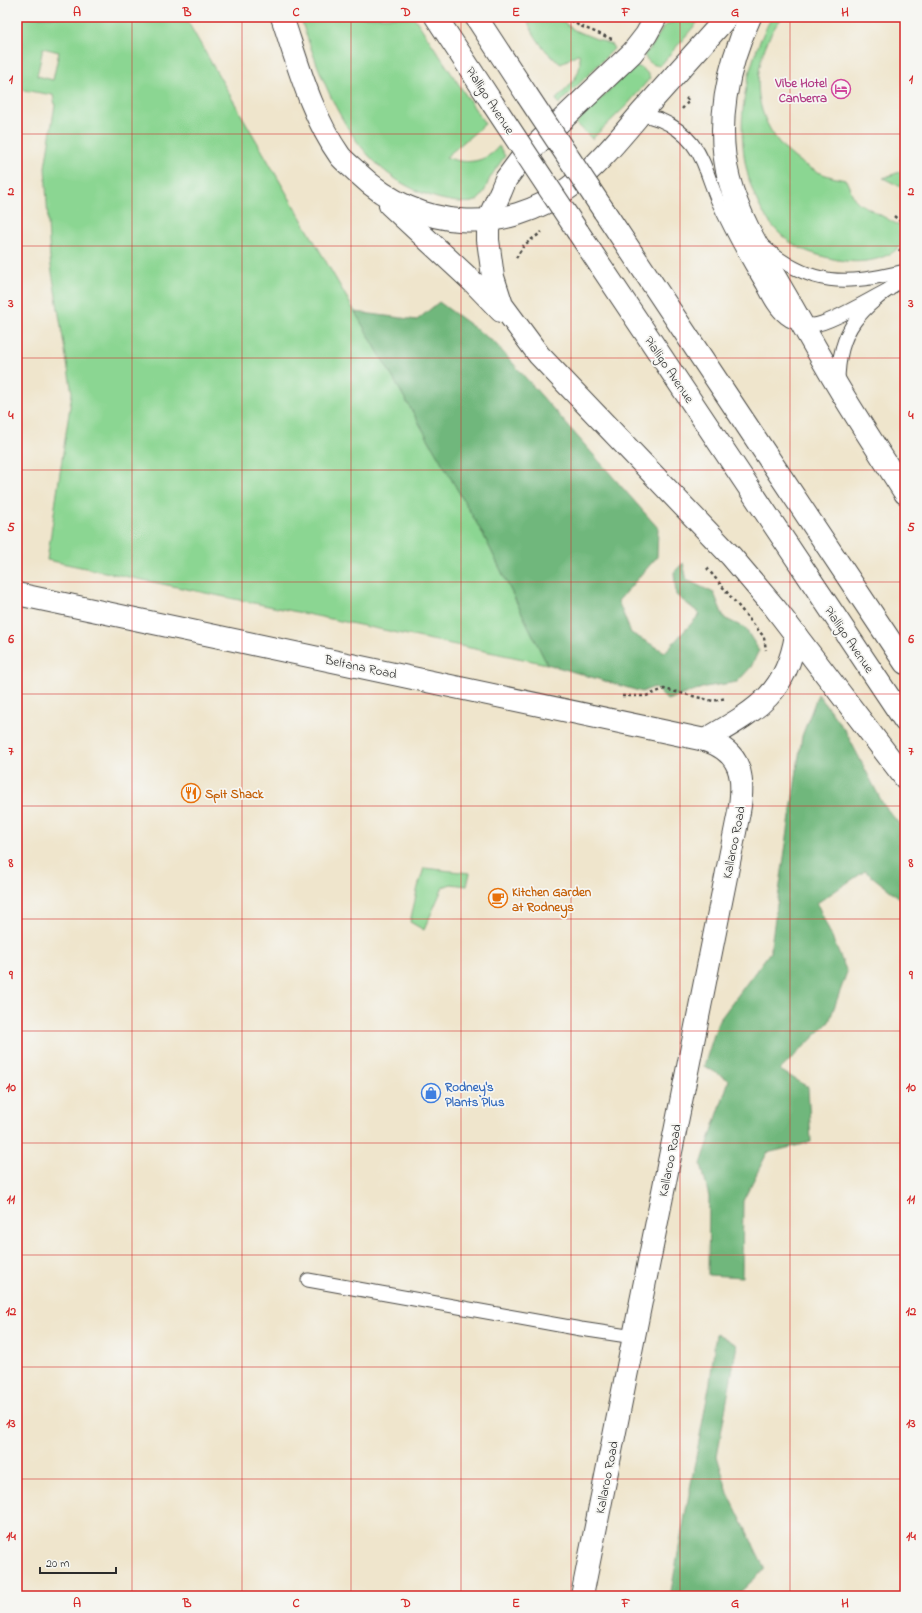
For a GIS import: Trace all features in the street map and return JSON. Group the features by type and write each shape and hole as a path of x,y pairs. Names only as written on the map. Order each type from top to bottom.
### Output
{"main road":[{"path":"282,17 315,110 341,157 424,238 474,283 519,330"},
{"name":"Pialligo Avenue","path":"436,17 905,721"},
{"path":"476,17 526,95 905,663"},
{"path":"656,17 646,35 632,53 521,159 513,169 500,191 490,220 488,240 493,277 502,305 519,330 539,355 731,556 776,608 905,778"},
{"path":"366,181 386,196 412,210 429,216 471,221 490,220 523,213 568,188 584,176 608,152 727,17"},
{"path":"750,17 734,58 726,94 723,126 729,178 739,210 752,236 838,386 905,494"},
{"name":"Beltana Road","path":"17,594 705,740"},
{"path":"705,740 754,710 774,691 784,677 791,660 796,635"},
{"name":"Kallaroo Road","path":"582,1596 741,798 741,779 734,760 723,747 705,740"}],"lane":[{"path":"640,115 652,116 667,122 692,144 703,161 717,198 729,223 777,310 786,318 803,325 816,325 823,323 890,289"},
{"path":"752,236 787,264 811,275 825,279 847,281 864,280 905,271"},
{"path":"838,386 839,362 842,347 851,325 868,307 905,277"},
{"path":"308,1280 634,1337"}],"path":[{"path":"894,216 900,220 905,227"},
{"path":"895,254 905,244"},
{"path":"706,567 764,637 766,651"},
{"path":"618,696 646,696 664,689 713,701 727,698"}],"green space":[{"path":"17,17 185,17 483,534 547,664 47,560 72,393 50,260 45,167 55,105 53,95 17,89","holes":["43,48 59,52 53,80 37,76"]},
{"path":"300,17 414,17 485,124 446,157 460,161 475,161 488,156 499,146 505,156 490,178 483,194 479,199 472,202 461,202 449,201 434,197 406,185 382,169 363,148 346,125 320,72"},
{"path":"526,17 560,17 567,25 576,31 612,45 614,49 559,104 556,99 566,90 577,74 580,61 579,54 561,64 555,60 540,44"},
{"path":"683,17 702,17 660,66 650,63 644,55 653,45 664,26"},
{"path":"772,17 783,17 770,36 762,57 758,79 760,100 766,120 776,138 789,153 806,165 825,175 846,180 854,198 859,203 900,226 903,232 902,243 891,253 880,258 856,262 831,259 815,254 794,245 778,232 765,215 755,196 748,175 744,153 742,131 744,97 749,73 761,38"},
{"path":"634,66 644,70 650,78 628,104 592,139 576,123"},
{"path":"905,170 905,189 883,178"},
{"path":"439,302 495,343 658,528 657,557 618,601 631,633 665,652 700,614 676,595 674,572 683,563 687,580 714,593 724,618 745,628 759,650 751,667 737,682 705,687 667,700 654,687 642,692 547,664 483,534 355,312 417,320"},
{"path":"818,694 846,732 883,804 905,831 905,902 865,871 817,903 847,972 829,1022 780,1070 808,1087 811,1142 767,1153 743,1201 742,1277 708,1275 709,1197 701,1164 729,1080 704,1066 718,1022 770,952 802,736"},
{"path":"424,868 470,873 467,886 451,884 443,887 424,930 410,922"},
{"path":"716,1333 737,1345 717,1456 728,1493 765,1569 736,1596 670,1596 710,1382"}],"place":[{"name":"Vibe Hotel Canberra","path":"841,89"},
{"name":"Spit Shack","path":"191,793"},
{"name":"Kitchen Garden at Rodneys","path":"498,898"},
{"name":"Rodney's Plants Plus","path":"431,1093"}]}
